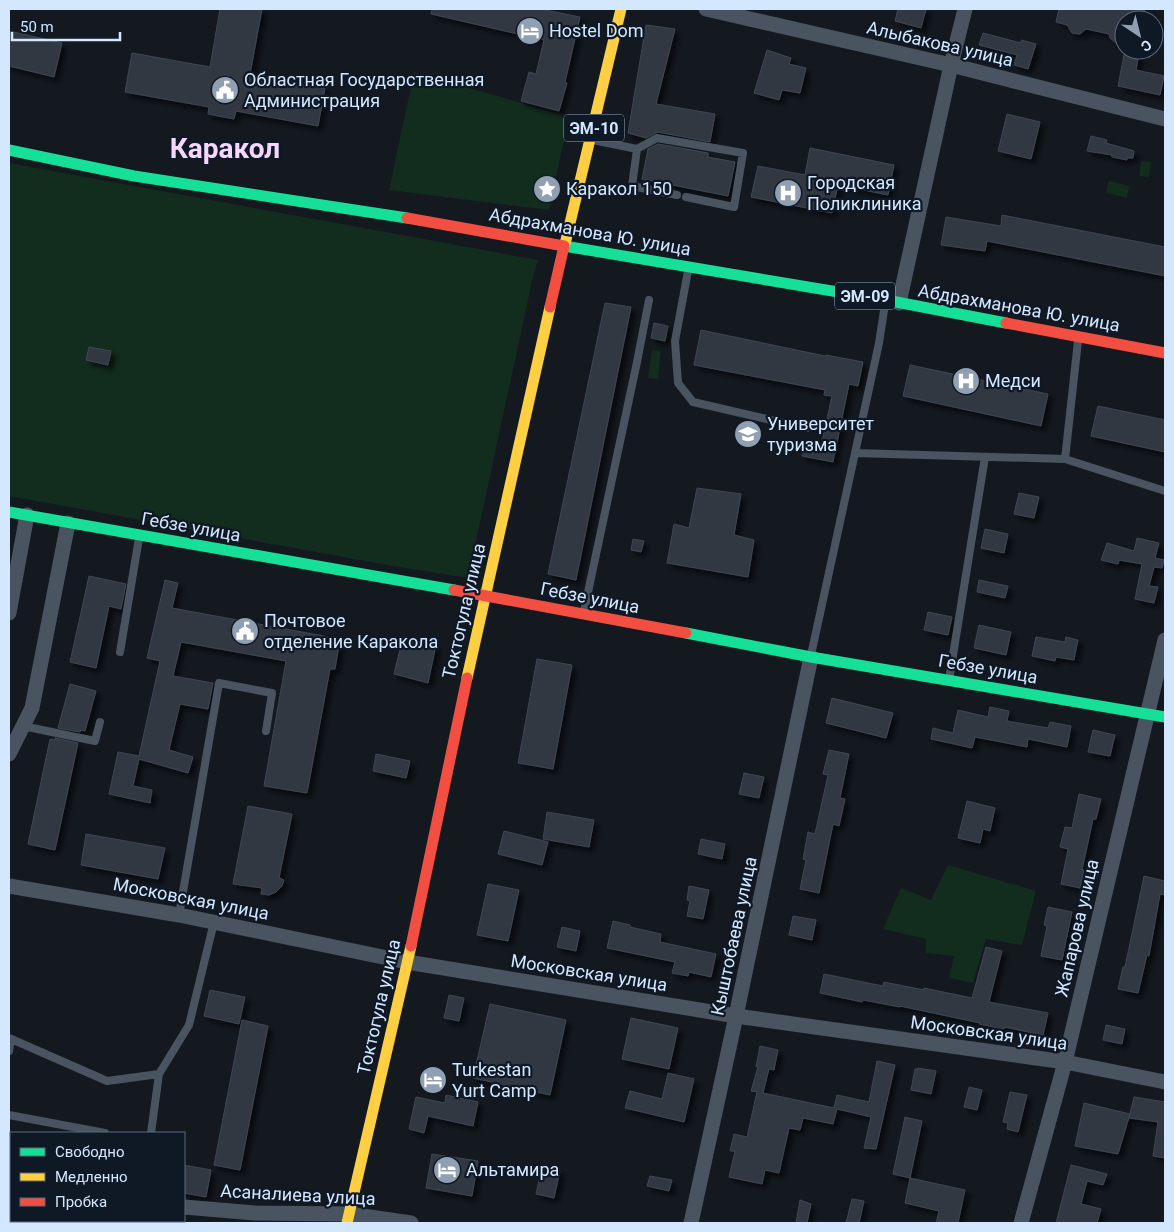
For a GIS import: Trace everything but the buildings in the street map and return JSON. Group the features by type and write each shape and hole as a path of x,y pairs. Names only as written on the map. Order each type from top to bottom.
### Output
{"main road":[{"name":"Токтогула улица","path":"348,1218 407,962 443,790 564,246 622,9"},
{"name":"Абдрахманова Ю. улица","path":"9,150 134,176 380,213 893,301 1165,353"},
{"name":"Гебзе улица","path":"9,512 486,596 811,657 1165,717"}],"street":[{"name":"Алыбакова улица","path":"706,9 1165,118"},
{"path":"893,301 965,9"},
{"path":"9,613 27,515"},
{"path":"9,754 32,708 68,523"},
{"name":"Жапарова улица","path":"1021,1223 1065,1062 1165,640"},
{"name":"Кыштобаева улица","path":"691,1223 811,657"},
{"name":"Московская улица","path":"9,886 179,915 407,962 736,1016 1065,1062 1165,1082"},
{"name":"Асаналиева улица","path":"185,1207 411,1223"}],"lane":[{"path":"591,140 637,148 657,138 744,153 734,207 686,197"},
{"path":"637,148 632,186 677,195"},
{"path":"689,267 675,341 678,383 694,402 806,428"},
{"path":"583,615 649,300"},
{"path":"811,657 879,343 893,301"},
{"path":"1065,459 1078,337"},
{"path":"855,453 1065,459 1165,491"},
{"path":"949,680 985,457"},
{"path":"120,652 140,536"},
{"path":"179,915 220,683 272,693 266,731"},
{"path":"23,726 95,741 100,722"},
{"path":"151,1132 159,1074 190,1025 214,922"},
{"path":"9,1051 10,1038 107,1081 159,1074"},
{"path":"9,1115 101,1132"}],"green space":[{"path":"414,72 569,117 549,210 389,190"},
{"path":"1141,161 1151,162 1149,177 1139,176"},
{"path":"9,163 538,260 468,578 9,496"},
{"path":"1109,181 1129,186 1127,198 1106,193"},
{"path":"652,350 661,351 658,379 648,378"},
{"path":"948,865 1036,891 1022,945 986,939 973,983 949,978 954,956 926,953 926,939 883,929 901,888 931,900"}],"traffic: fast":[{"path":"9,150 134,176 407,218"},
{"path":"565,244 564,246 886,300 1006,323"},
{"path":"9,512 454,590"},
{"path":"686,633 811,657 1165,717"}],"traffic: slow":[{"path":"565,244 621,9"},
{"path":"467,678 550,307"},
{"path":"347,1223 411,946"}],"traffic: jam":[{"path":"407,218 564,246 550,307"},
{"path":"1006,323 1165,353"},
{"path":"454,590 686,633"},
{"path":"411,946 467,678"}],"place":[{"name":"Hostel Dom","path":"530,31"},
{"name":"Областная Государственная Администрация","path":"225,90"},
{"name":"Каракол 150","path":"547,189"},
{"name":"Городская Поликлиника","path":"788,193"},
{"name":"Медси","path":"966,381"},
{"name":"Университет туризма","path":"748,434"},
{"name":"Почтовое отделение Каракола","path":"245,631"},
{"name":"Turkestan Yurt Camp","path":"433,1080"},
{"name":"Альтамира","path":"447,1170"}],"district":[{"name":"Каракол","path":"225,148"}]}
